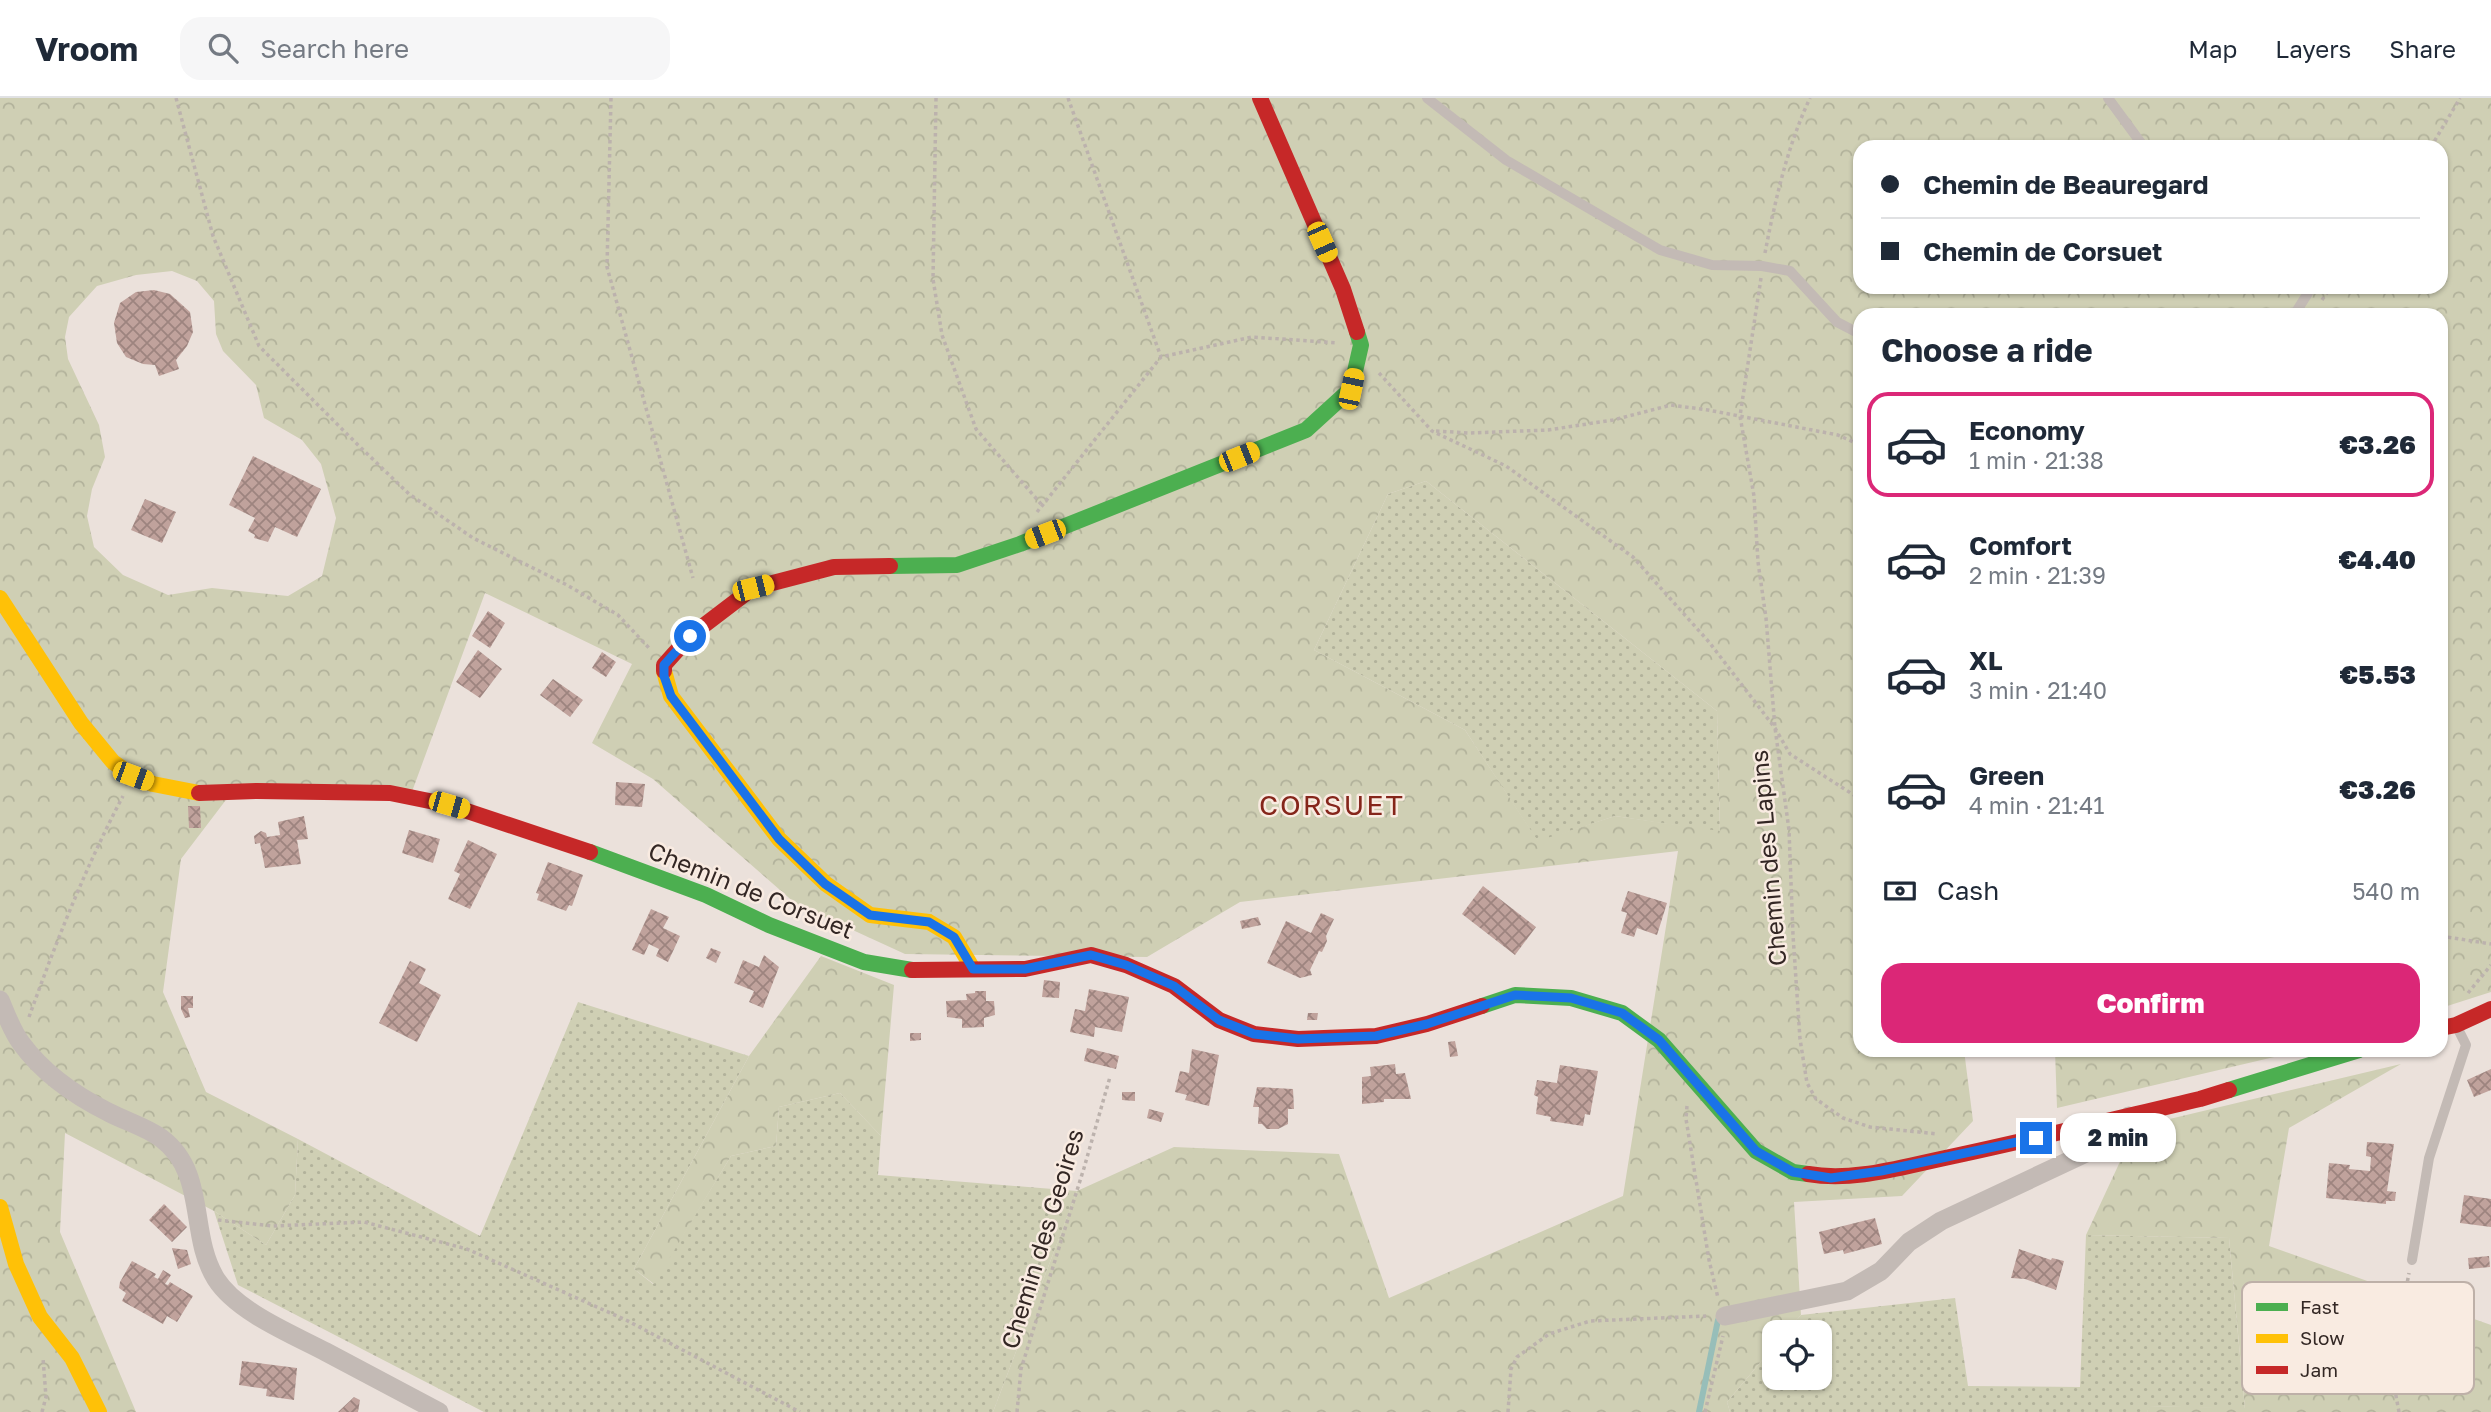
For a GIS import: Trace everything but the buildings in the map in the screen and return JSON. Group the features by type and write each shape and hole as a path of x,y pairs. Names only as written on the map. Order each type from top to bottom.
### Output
{"street":[{"path":"973,969 954,937 929,922 870,915 825,884 779,839 671,696 664,676 664,665 690,636 753,588 834,567 957,565 1020,544 1306,430 1351,389 1361,345 1343,289 1259,98"},
{"name":"Chemin de Corsuet","path":"0,598 81,723 113,762 133,776 153,784 194,793 390,793 449,805 591,851 706,895 769,925 864,962 918,971 1025,969 1091,955 1126,965 1174,986 1219,1020 1254,1034 1298,1039 1376,1036 1427,1024 1515,995 1571,998 1622,1013 1659,1040 1756,1151 1793,1172 1831,1178 1894,1168 2200,1099 2336,1057"},
{"path":"0,1000 21,1042 43,1068 69,1089 106,1111 161,1138 181,1159 191,1178 208,1261 217,1280 239,1304 439,1412"},
{"path":"2449,1026 2491,1009"},
{"path":"1725,1316 1847,1291 1881,1271 1909,1242 1941,1221 2101,1146 2129,1116"},
{"path":"0,1207 16,1264 40,1317 72,1358 99,1412"}],"lane":[{"path":"1427,98 1506,160 1660,250 1712,265 1762,266 1790,271 1837,322 1853,330"},
{"path":"2108,98 2139,140"},
{"path":"2412,1260 2429,1158 2466,1045 2449,1026"}],"path":[{"path":"176,98 213,236 260,346 409,494 473,538 567,585 618,615 664,665"},
{"path":"611,98 607,267 693,578"},
{"path":"936,98 933,279 942,335 976,429 1041,504"},
{"path":"1068,98 1161,358"},
{"path":"2435,140 2460,98"},
{"path":"1036,514 1041,504 1161,358 1252,337 1361,345"},
{"name":"Chemin des Lapins","path":"1378,371 1432,430 1506,466 1633,557 1709,642 1775,728 1789,830 1800,1039 1807,1083 1816,1099 1843,1118 1870,1126 1942,1135"},
{"path":"1432,430 1469,433 1548,430 1613,420 1671,405 1838,435 1853,441"},
{"path":"1740,416 1754,496 1775,728 1790,754 1853,794"},
{"path":"21,1042 61,932 111,816 133,776"},
{"path":"2448,937 2491,944"},
{"name":"Chemin des Geoires","path":"1017,1412 1021,1369 1110,1077"},
{"path":"1697,1081 1687,1095 1686,1119 1709,1260 1716,1293 1725,1316 1722,1344 1704,1412"},
{"path":"199,1218 273,1226 364,1222 467,1249 626,1320 800,1412"},
{"path":"2408,1282 2412,1260"},
{"path":"1508,1412 1511,1369 1517,1357 1549,1334 1590,1321 1725,1316"},
{"path":"42,1412 46,1397 42,1346 50,1329"},
{"path":"2396,1394 2399,1412"}],"green space":[{"path":"0,98 2491,98 2491,992 2448,1006 2448,308 1853,308 1853,1057 1965,1057 1973,1121 1902,1196 1794,1202 1801,1315 1797,1320 1762,1320 1762,1360 1727,1402 1730,1412 993,1412 1077,1191 1174,1147 1339,1154 1389,1298 1623,1196 1678,851 1240,902 1147,957 905,954 796,904 653,779 592,743 632,664 485,593 410,797 232,792 181,859 163,992 206,1092 298,1139 295,1195 266,1245 214,1211 65,1133 60,1232 136,1412 0,1412","holes":["172,271 197,281 214,301 216,334 223,351 256,385 264,418 302,440 321,464 336,518 322,576 288,596 212,588 168,595 123,575 94,547 87,516 92,489 105,457 99,425 68,359 65,337 69,317 97,286 136,275","1426,481 1717,711 1720,831 1615,816 1538,841 1465,730 1314,650 1388,494"]},
{"path":"1426,481 1717,711 1720,832 1615,816 1538,842 1465,730 1314,650 1388,494"},
{"path":"821,956 894,985 881,1136 840,1093 779,1107 776,1146 731,1156 654,1284 634,1269 749,1056"},
{"path":"578,1002 749,1056 634,1269 653,1284 731,1156 776,1146 779,1107 840,1093 881,1136 878,1175 1077,1191 993,1412 484,1412 238,1285 214,1211 266,1245 295,1195 298,1139 480,1236"},
{"path":"2055,1057 2274,1057 2057,1108"},
{"path":"2401,1064 2289,1128 2269,1246 2370,1282 2242,1282 2242,1376 2229,1238 2086,1235 2136,1127"},
{"path":"2086,1235 2229,1238 2245,1409 2150,1406 2147,1412 1730,1412 1727,1402 1762,1360 1762,1390 1832,1390 1832,1320 1797,1320 1801,1315 1955,1298 1968,1386 2080,1387"},
{"path":"2474,1319 2491,1325 2491,1412 2147,1412 2149,1406 2245,1408 2244,1394 2474,1394"}],"waterway":[{"path":"1699,1412 1718,1320"}],"traffic: fast":[{"path":"890,566 957,565 1020,544 1306,430 1351,389 1361,345 1357,332"},
{"path":"590,852 706,895 769,925 864,962 912,970"},
{"path":"1482,1006 1515,995 1571,998 1622,1013 1659,1040 1756,1151 1793,1172 1808,1174"},
{"path":"2229,1090 2336,1057"}],"traffic: slow":[{"path":"0,598 81,723 113,762 133,776 153,784 199,793"},
{"path":"664,671 671,696 779,839 826,884 870,915 929,922 954,937 973,969"},
{"path":"0,1207 16,1264 40,1317 72,1358 99,1412"}],"traffic: jam":[{"path":"1260,98 1343,289 1357,332"},
{"path":"664,671 664,665 690,636 753,588 834,567 890,566"},
{"path":"199,793 390,793 449,805 590,852"},
{"path":"912,970 1025,969 1091,955 1126,965 1174,986 1219,1020 1254,1034 1298,1039 1376,1036 1427,1024 1482,1006"},
{"path":"2448,1027 2491,1009"},
{"path":"1808,1174 1860,1175 1894,1169 2073,1129 2229,1090"}],"district":[{"name":"CORSUET","path":"1332,805"}],"route":[{"path":"690,636 664,665 664,676 671,696 779,839 825,884 870,915 929,922 954,937 973,969 1025,969 1091,955 1126,965 1174,986 1219,1020 1254,1034 1298,1039 1376,1036 1427,1024 1515,995 1571,998 1622,1013 1659,1040 1756,1151 1793,1172 1831,1178 1881,1171 2036,1138"}]}
